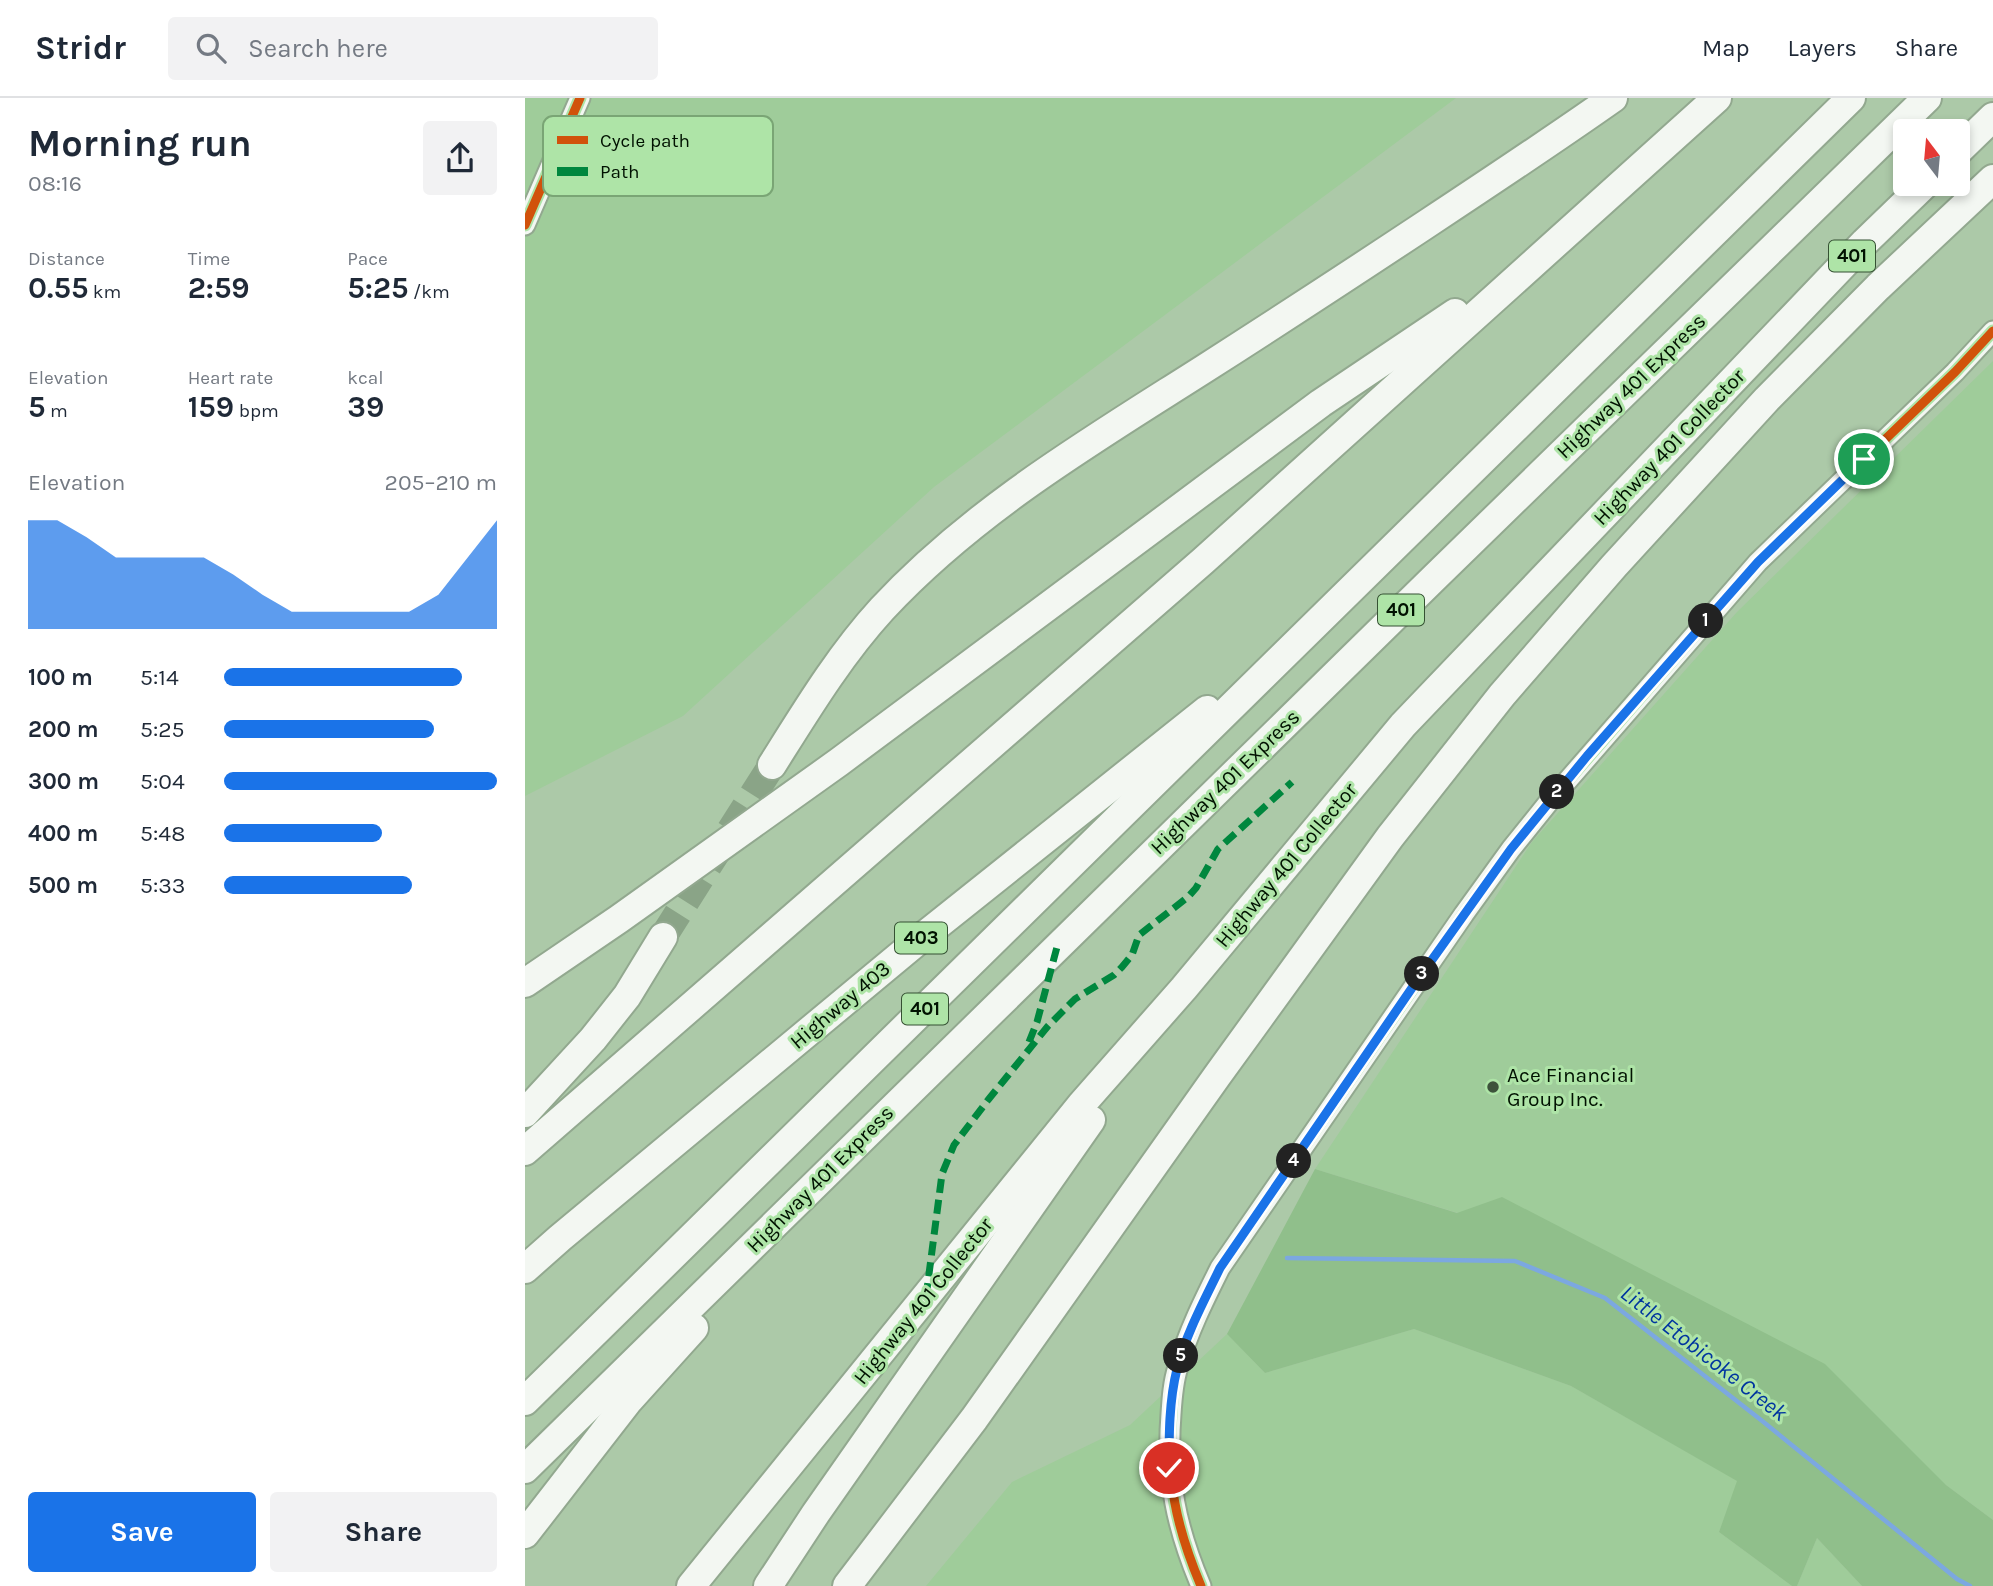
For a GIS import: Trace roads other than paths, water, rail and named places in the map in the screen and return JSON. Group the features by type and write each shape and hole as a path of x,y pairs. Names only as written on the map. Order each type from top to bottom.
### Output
{"highway":[{"path":"772,765 835,667 881,610 938,555 996,506 1566,132 1613,98"},
{"path":"525,1151 1203,561 1717,98"},
{"name":"401","path":"525,1401 1851,98"},
{"name":"Highway 401 Express","path":"525,1469 1927,98"},
{"path":"1971,138 1993,117"},
{"path":"847,1586 974,1419 1389,838 1502,695 1614,566 1767,399 1878,287 1993,179"},
{"name":"Highway 401 Collector","path":"691,1586 1081,1105 1184,988 1403,725 1865,242 1913,196"},
{"path":"525,983 839,762 1321,403 1533,262"},
{"name":"Highway 403","path":"525,1269 920,939 1324,617"},
{"path":"525,1002 619,919"},
{"path":"525,1113 593,1039 627,996 663,937"},
{"path":"768,1586 815,1513 1184,988"},
{"path":"525,1534 629,1399 877,1123"}],"street":[{"path":"572,116 580,98"},
{"path":"525,225 543,183"},
{"path":"1201,1586 1175,1513 1169,1468 1169,1435 1177,1370 1198,1314 1220,1268 1451,932 1548,803 1758,562 1955,372 1993,331"}],"waterway":[{"name":"Little Etobicoke Creek","path":"1287,1258 1515,1261 1605,1298 1957,1579 1970,1586"}],"tunnel":[{"path":"663,937 772,765"}],"place":[{"name":"Ace Financial Group Inc.","path":"1493,1087"}]}
